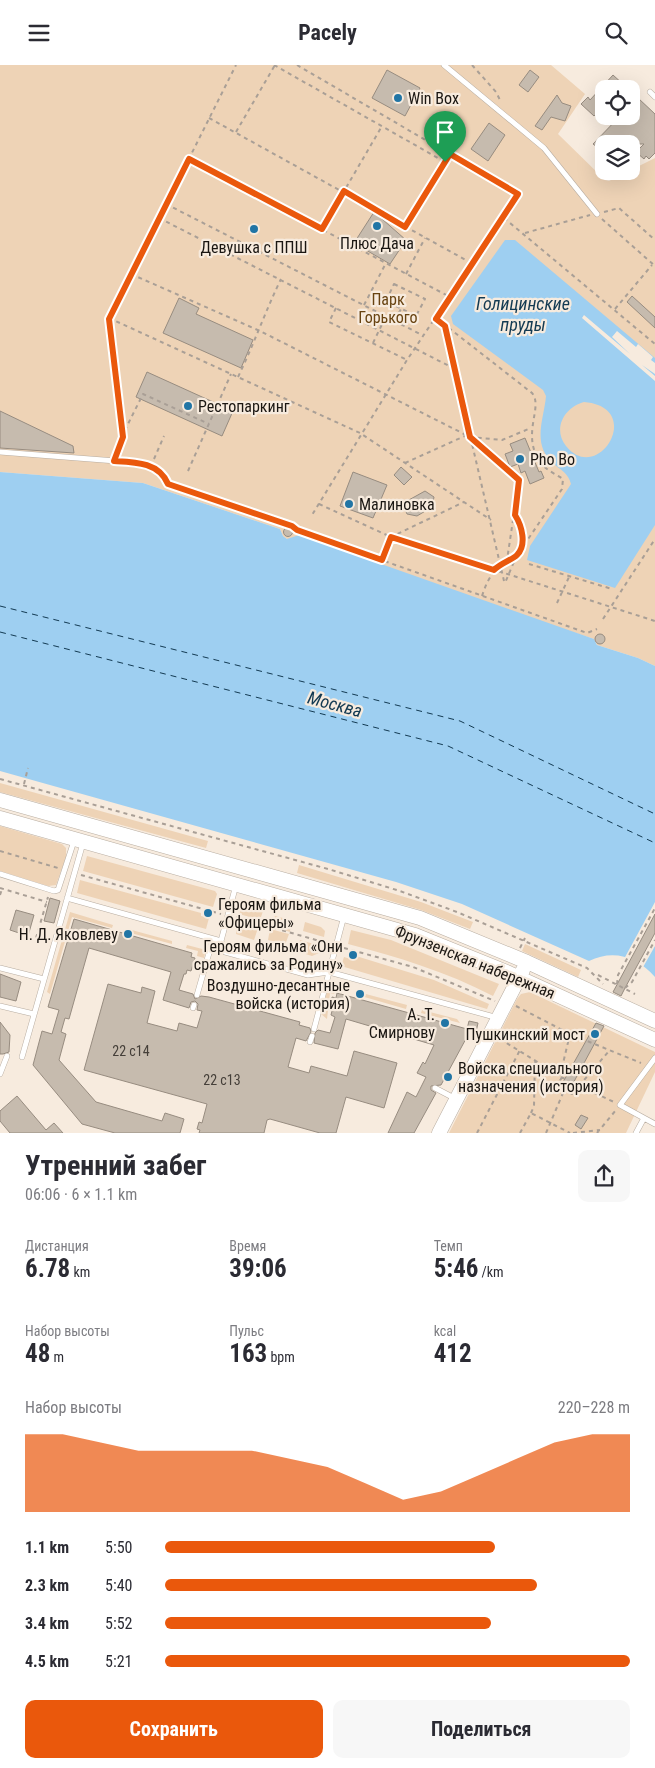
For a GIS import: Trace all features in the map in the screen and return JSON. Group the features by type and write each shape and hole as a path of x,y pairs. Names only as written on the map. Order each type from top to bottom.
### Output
{"main road":[{"name":"Фрунзенская набережная","path":"0,800 378,905 447,929 527,962 655,1021"},
{"name":"Фрунзенская набережная","path":"0,817 345,913 415,935 519,978 655,1040"},
{"path":"439,1133 527,962"}],"lane":[{"path":"444,65 544,148 597,214"},
{"path":"650,92 655,97"},
{"path":"0,451 152,466"},
{"path":"0,874 56,891 61,887 79,839"},
{"path":"22,1057 74,873 79,839"},
{"path":"236,883 221,941 225,952 308,975 329,973 498,1018"},
{"path":"66,898 221,941"},
{"path":"314,1029 345,913"},
{"path":"197,995 213,939"},
{"path":"0,968 44,979"},
{"path":"0,1005 34,1014"},
{"path":"0,1074 7,1056"},
{"path":"655,1059 620,1105 655,1124"},
{"path":"435,1088 456,1099"},
{"path":"636,1133 644,1118"}],"path":[{"path":"122,436 109,319 236,65"},
{"path":"236,132 274,65 445,162"},
{"path":"298,65 303,65"},
{"path":"298,65 518,194 504,218 407,360 360,433 312,515"},
{"path":"472,65 496,92 511,120"},
{"path":"210,117 473,264"},
{"path":"322,229 382,126"},
{"path":"405,227 450,154"},
{"path":"189,159 450,297"},
{"path":"166,204 424,335"},
{"path":"523,233 618,208 655,240"},
{"path":"597,214 654,265 615,309"},
{"path":"159,218 416,347 455,369"},
{"path":"504,218 655,344"},
{"path":"406,273 425,238"},
{"path":"364,305 386,263"},
{"path":"131,275 260,331 470,437 519,480 507,560"},
{"path":"238,377 260,331 260,321 281,279"},
{"path":"394,284 425,299 416,317 401,309 386,301 394,284"},
{"path":"336,307 329,322 407,360"},
{"path":"395,320 401,309"},
{"path":"373,343 386,316"},
{"path":"109,319 360,433 492,520"},
{"path":"436,319 532,393 537,398 531,428 533,445 541,463 563,479 562,489 522,547 504,583 492,520 470,437 445,326"},
{"path":"188,471 231,373"},
{"path":"114,461 122,436 143,394 208,424"},
{"path":"470,437 502,440 531,428"},
{"path":"405,463 467,435"},
{"path":"164,436 152,466 163,474 168,484 292,526 297,530 587,633 596,629"},
{"path":"382,560 391,537 464,502"},
{"path":"319,503 391,537 655,621"},
{"path":"515,515 520,523 522,547"},
{"path":"603,619 655,539"},
{"path":"482,596 486,583 494,570 501,563 516,557"},
{"path":"529,564 612,589"},
{"path":"557,603 569,577"},
{"path":"24,784 28,768"},
{"path":"0,779 337,872 432,903 524,939 587,968 602,983 610,987"},
{"path":"0,851 66,870"},
{"path":"74,873 413,967 496,1001"},
{"path":"0,895 1,888 47,902"},
{"path":"36,938 49,895"},
{"path":"617,983 618,975 633,951 655,908"},
{"path":"520,950 524,939"},
{"path":"625,988 632,982 655,940"},
{"path":"598,975 635,994"},
{"path":"514,1005 570,1034 640,1063"},
{"path":"570,1034 558,1086 572,1094 610,1051"},
{"path":"500,1039 565,1079"},
{"path":"477,1133 520,1050"},
{"path":"520,1133 534,1106 535,1059"},
{"path":"574,1083 620,1105 597,1133"},
{"path":"546,1133 566,1086"},
{"path":"531,1113 549,1124 570,1133"},
{"path":"573,1133 600,1129"}],"green space":[{"name":"Парк Горького","path":"0,65 551,65 585,94 558,134 595,170 595,180 640,180 640,166 655,158 655,666 638,658 597,645 594,639 287,539 283,536 280,529 143,483 0,472"},
{"path":"0,783 208,841 206,848 0,792"},
{"path":"0,826 62,844 66,848 66,857 56,885 48,886 0,871"},
{"path":"87,856 215,891 217,894 213,907 83,871"},
{"path":"299,865 421,902 473,922 470,929 421,910 297,873"},
{"path":"80,880 201,913 201,916 209,918 206,929 77,893"},
{"path":"247,906 263,911 260,920 239,914 242,908"},
{"path":"70,912 113,925 112,928 72,917 50,994 47,992"},
{"path":"275,916 291,920 290,932 271,926"},
{"path":"236,922 258,928 254,940 236,934"},
{"path":"305,922 321,927 325,931 324,937 303,931"},
{"path":"128,929 172,941 172,944 127,932"},
{"path":"270,929 289,934 285,945 268,940"},
{"path":"351,930 391,940 499,984 493,996 476,987 422,966 348,944"},
{"path":"300,940 321,946 319,953 312,956 296,951"},
{"path":"525,944 581,970 578,977 522,951"},
{"path":"187,945 206,950 204,958 197,956 198,951 186,948"},
{"path":"356,956 434,980 489,1004 487,1009 341,966 344,957 354,960"},
{"path":"329,984 348,989 347,993 336,989 334,994 330,993 327,1019 321,1014"},
{"path":"530,992 655,1052 655,1072 626,1133 449,1133 517,999 521,994"},
{"path":"362,993 407,1005 406,1009 361,996"},
{"path":"422,1010 457,1019 460,1023 421,1013"}],"water":[{"name":"Голицинские пруды","path":"505,240 515,240 655,358 655,525 615,588 527,560 530,546 571,484 566,475 547,456 543,448 541,432 546,396 543,390 453,324 451,316","holes":["584,402 602,407 612,417 614,429 610,441 602,451 591,457 579,456 566,446 562,439 560,432 563,419 571,408"]},
{"name":"Москва","path":"0,472 143,483 280,529 283,536 287,539 299,535 594,639 597,645 638,658 655,666 655,977 641,964 625,957 598,957 589,961 462,904 396,882 0,771"}],"pier":[{"path":"584,315 630,354 612,337 617,331 636,347 638,344 653,357 651,360 655,363 655,374 642,365 655,376 655,381 582,318"},
{"path":"655,902 655,946 642,969 624,959"}],"building":[{"path":"387,70 420,88 405,116 372,98"},
{"path":"530,70 539,77 528,92 519,85"},
{"path":"613,75 618,80 608,80"},
{"path":"557,95 562,103 571,106 565,121 551,117 542,130 535,126"},
{"path":"595,95 594,116 581,104 588,97 590,100"},
{"path":"640,100 655,114 655,153 649,159 646,156 644,159 640,156 640,148 644,144 640,144 640,135 602,135 611,125 640,125"},
{"path":"489,123 505,135 488,161 471,149"},
{"name":"Плюс Дача","path":"374,212 406,240 390,264 354,243"},
{"path":"632,296 655,317 655,328 627,302"},
{"path":"179,298 199,308 196,314 253,340 241,368 163,333"},
{"name":"Рестопаркинг","path":"147,372 233,411 222,436 136,397"},
{"path":"0,411 73,446 74,453 0,448"},
{"name":"Pho Bo","path":"525,438 539,472 541,471 544,478 530,484 525,471 521,473 518,464 510,467 505,454 513,451 510,444"},
{"path":"401,467 412,477 404,485 394,475"},
{"path":"353,472 387,485 373,518 340,506"},
{"path":"425,491 434,497 432,507 417,516 407,514 404,507 407,501"},
{"path":"288,528 292,532 288,536 284,532"},
{"path":"598,634 602,634 605,639 604,643 598,644 595,641 595,637"},
{"path":"50,898 60,901 54,923 44,921"},
{"path":"16,910 34,915 28,936 10,930"},
{"path":"655,914 655,933 621,996 613,992"},
{"path":"74,919 192,953 191,957 195,958 191,971 187,970 186,974 184,974 179,990 193,994 195,999 201,996 209,997 300,1022 299,1025 310,1028 311,1032 306,1041 296,1038 288,1067 309,1073 311,1066 347,1076 354,1051 397,1063 384,1108 346,1097 336,1133 320,1133 270,1119 267,1120 264,1133 199,1133 200,1130 197,1129 199,1122 202,1123 207,1104 84,1070 108,984 141,993 142,987 155,991 147,1023 177,1031 179,1023 197,1028 202,1011 197,1010 198,1004 195,1001 191,1002 189,1008 163,1000 171,972 89,948 69,1019 65,1018 61,1032 66,1034 59,1060 96,1102 162,1121 165,1113 184,1119 180,1133 115,1133 82,1124 33,1065 42,1031 52,1034 59,1010 48,1007"},
{"path":"0,974 21,982 16,1001 0,997"},
{"path":"337,993 467,1029 469,1021 478,1023 475,1037 468,1035 441,1085 431,1086 431,1090 436,1093 414,1133 388,1133 407,1092 416,1097 426,1077 417,1073 423,1062 425,1064 434,1045 346,1019 338,1049 314,1043 315,1033 318,1030 330,1033 335,1017 331,1015 332,1011 328,1009 332,997 336,998"},
{"path":"0,1022 10,1035 9,1052 3,1054 0,1054"},
{"path":"596,1023 604,1026 570,1089 562,1084"},
{"path":"17,1096 46,1130 54,1123 63,1133 10,1133 0,1121 0,1111"},
{"path":"581,1115 588,1118 581,1129 575,1125"}],"ferry route":[{"path":"0,606 460,721 655,814"},
{"path":"0,632 448,746 655,843"}],"place":[{"name":"Win Box","path":"398,98"},
{"name":"Плюс Дача","path":"377,226"},
{"name":"Девушка с ППШ","path":"254,229"},
{"name":"Рестопаркинг","path":"188,406"},
{"name":"Pho Bo","path":"520,459"},
{"name":"Малиновка","path":"349,504"},
{"name":"Героям фильма «Офицеры»","path":"208,913"},
{"name":"Н. Д. Яковлеву","path":"128,934"},
{"name":"Героям фильма «Они сражались за Родину»","path":"353,955"},
{"name":"Воздушно-десантные войска (история)","path":"360,994"},
{"name":"А. Т. Смирнову","path":"445,1023"},
{"name":"Пушкинский мост","path":"595,1034"},
{"name":"Войска специального назначения (история)","path":"448,1077"}],"route":[{"path":"450,154 518,194 436,319 445,326 470,437 519,480 515,515 520,523 522,547 516,557 501,563 494,570 391,537 382,560 297,530 292,526 168,484 163,474 152,466 114,461 123,437 109,319 189,159 322,229 344,191 405,227 445,162 450,154"}]}
